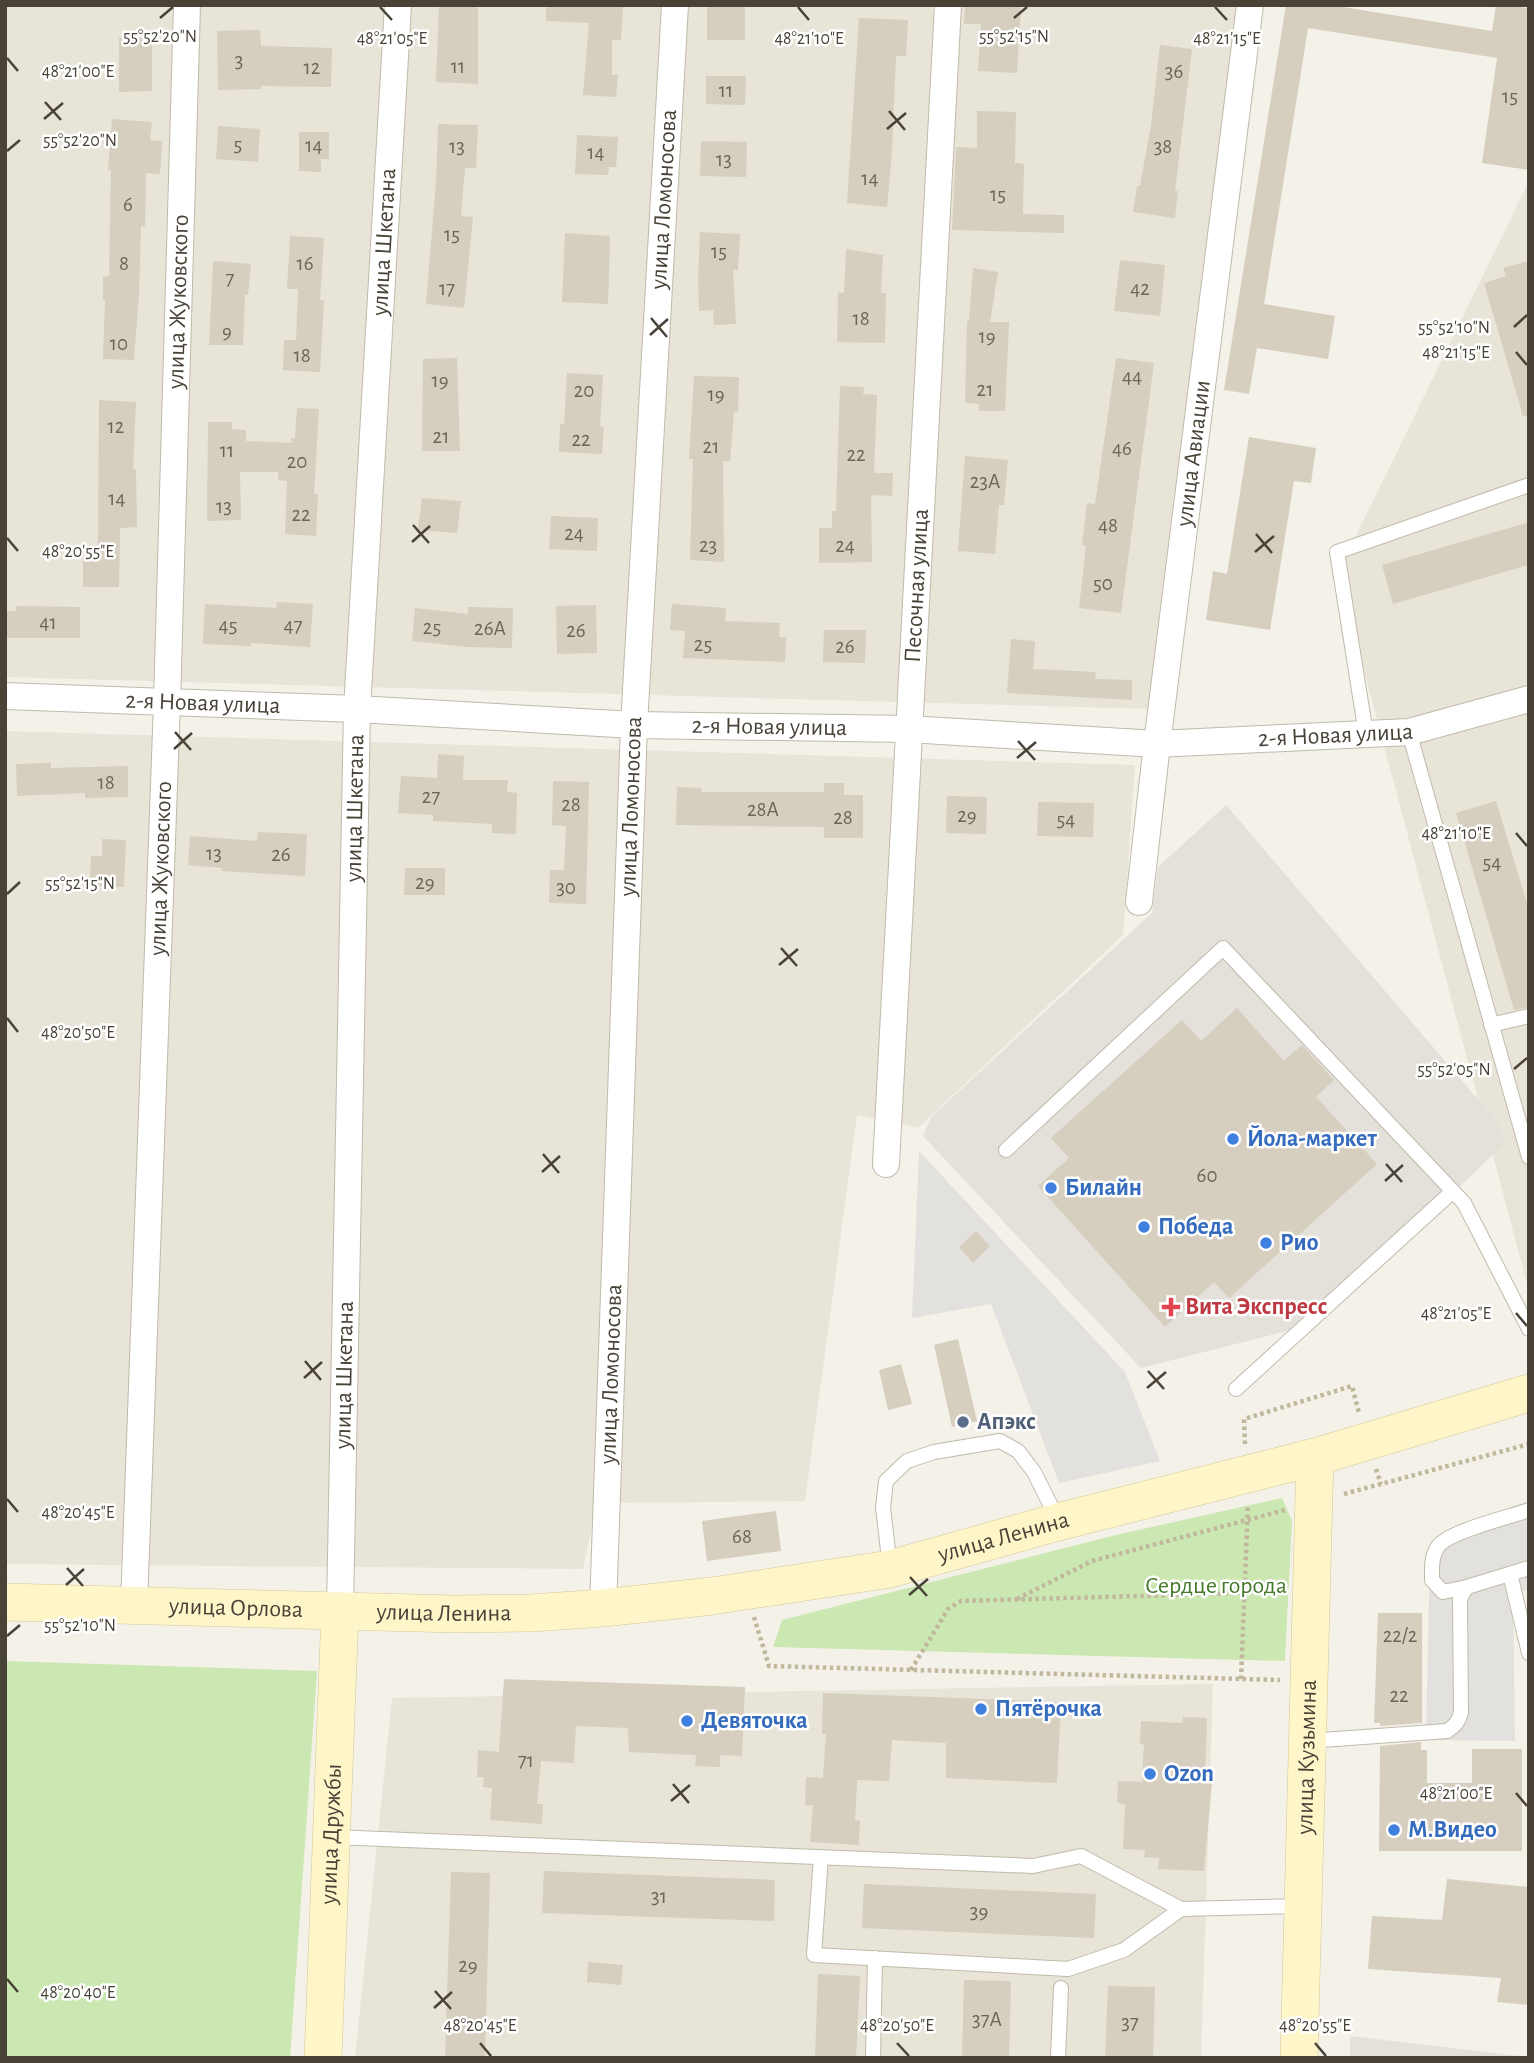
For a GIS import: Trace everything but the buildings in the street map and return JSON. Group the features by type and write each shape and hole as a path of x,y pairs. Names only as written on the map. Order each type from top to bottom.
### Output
{"street":[{"name":"улица Жуковского","path":"134,1605 167,703 187,5"},
{"name":"улица Шкетана","path":"341,1611 358,709 398,5"},
{"name":"улица Ломоносова","path":"603,1608 634,725 676,5"},
{"name":"Песочная улица","path":"886,1164 948,5"},
{"name":"улица Авиации","path":"1139,902 1250,5"},
{"name":"2-я Новая улица","path":"5,696 358,709 634,725 908,729 1157,744 1409,732 1529,699"},
{"name":"улица Ленина","path":"341,1611 455,1614 603,1608 712,1596 890,1569 1058,1522 1314,1457 1529,1393"},
{"name":"улица Кузьмина","path":"1298,2058 1314,1457"},
{"name":"улица Орлова","path":"5,1601 341,1611"},
{"name":"улица Дружбы","path":"323,2058 341,1611"}],"lane":[{"path":"1366,734 1337,552 1529,485"},
{"path":"1409,732 1529,1157"},
{"path":"1006,1150 1223,948 1464,1203 1529,1329"},
{"path":"1491,1025 1529,1016"},
{"path":"1236,1389 1453,1191"},
{"path":"890,1569 883,1507 886,1481 907,1461 934,1452 1000,1441 1018,1451 1034,1472 1058,1522"},
{"path":"1529,1510 1452,1536 1438,1545 1432,1560 1432,1580 1443,1592 1529,1569"},
{"path":"1510,1574 1529,1653"},
{"path":"1307,1741 1447,1731 1453,1728 1461,1713 1460,1598 1467,1587"},
{"path":"331,1837 1033,1866 1081,1856 1181,1909 1303,1906"},
{"path":"821,1857 814,1955 1068,1969 1124,1950 1181,1909"},
{"path":"873,2058 875,1958"},
{"path":"1058,2058 1061,1989"}],"path":[{"path":"1017,1598 1092,1561 1529,1444"},
{"path":"1241,1679 1248,1521"},
{"path":"911,1670 948,1609 961,1601 1245,1593"},
{"path":"753,1616 769,1665 1309,1681"}],"shaded area":[{"path":"5,5 1248,5 1151,709 5,677"},
{"path":"1529,181 1529,1291 1338,573"},
{"path":"5,731 1135,765 1123,935 918,1128 857,1115 805,1501 597,1503 583,1569 5,1564"},
{"path":"1226,805 1499,1124 1506,1142 1318,1323 1141,1368 923,1136 931,1117 1152,913 1158,867"},
{"path":"919,1151 1125,1372 1160,1461 1059,1483 991,1304 912,1318"},
{"path":"1529,1504 1529,1589 1513,1594 1515,1741 1426,1740 1430,1552"},
{"path":"1213,1684 1201,2058 355,2058 392,1698"},
{"path":"1350,2036 1529,2057 1529,2058 1350,2058"}],"green space":[{"name":"Сердце города","path":"1282,1498 1292,1521 1285,1661 773,1647 782,1620 1116,1535"},
{"path":"5,1661 317,1671 290,2058 5,2058"}],"place":[{"name":"Йола-маркет","path":"1233,1139"},
{"name":"Билайн","path":"1051,1188"},
{"name":"Победа","path":"1144,1227"},
{"name":"Рио","path":"1266,1243"},
{"name":"Вита Экспресс","path":"1171,1307"},
{"name":"Апэкс","path":"963,1422"},
{"name":"Пятёрочка","path":"981,1709"},
{"name":"Девяточка","path":"687,1721"},
{"name":"Ozon","path":"1150,1774"},
{"name":"М.Видео","path":"1394,1830"}]}
